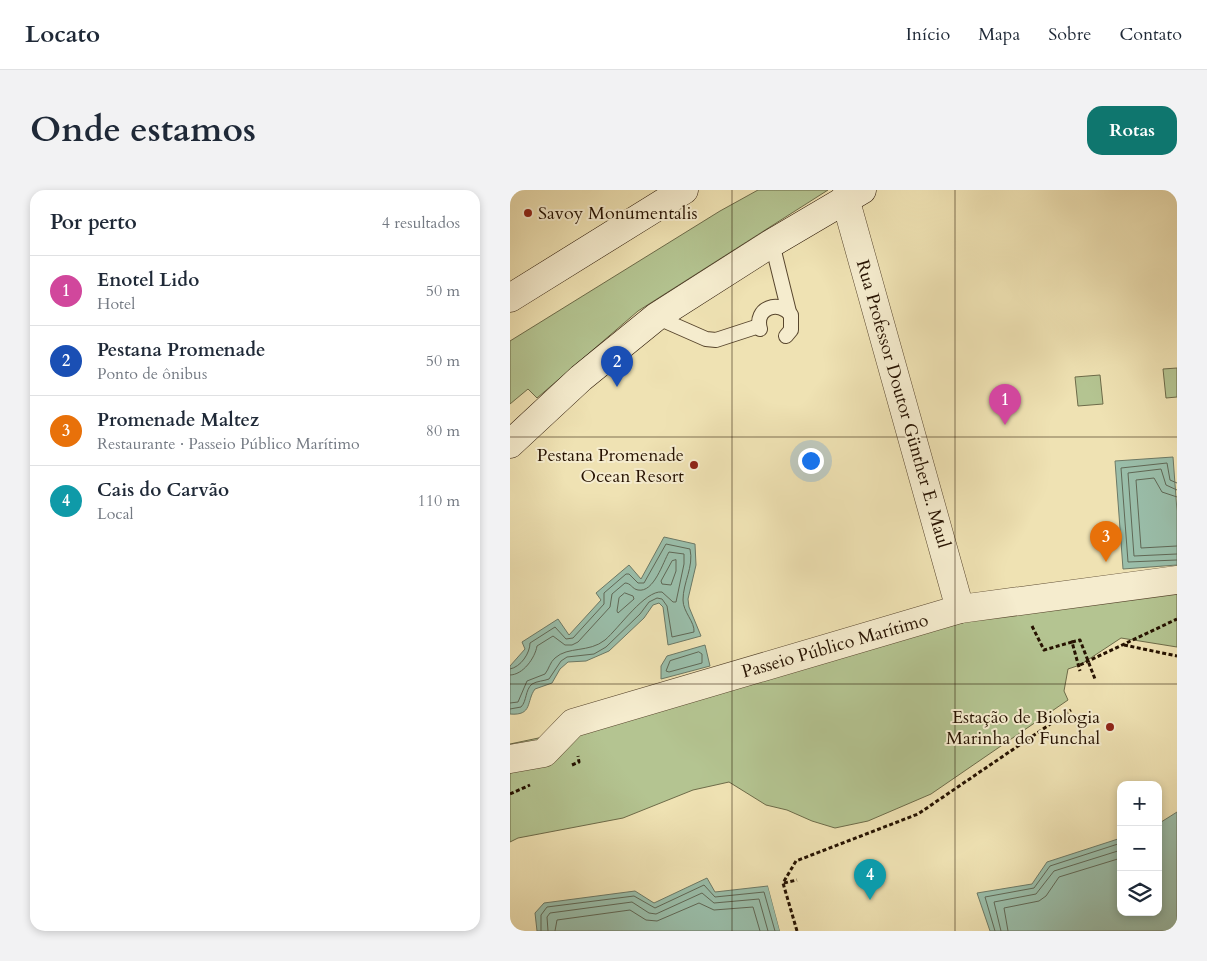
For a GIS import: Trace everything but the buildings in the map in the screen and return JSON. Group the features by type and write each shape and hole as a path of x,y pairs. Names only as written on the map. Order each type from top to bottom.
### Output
{"street":[{"path":"510,298 684,190"},
{"path":"510,444 581,378 656,317 853,194"},
{"name":"Rua Professor Doutor Günther E. Maul","path":"853,194 960,609"},
{"name":"Passeio Público Marítimo","path":"510,759 544,753 573,723 960,609 1177,580"}],"lane":[{"path":"772,243 792,323 791,330 786,336"},
{"path":"656,317 692,334 716,340 760,327 761,314 766,309 778,306 789,312"}],"path":[{"path":"1080,665 1177,619"},
{"path":"1171,623 1177,623"},
{"path":"1044,650 1080,640 1095,679"},
{"path":"1072,642 1080,665 1080,671"},
{"path":"1123,645 1177,656"},
{"path":"797,931 783,884 796,861 918,814 1071,710"},
{"path":"783,884 798,880"}],"shaded area":[{"path":"758,190 828,190 638,311 537,398 528,389 510,404 510,341 720,211"},
{"path":"1177,368 1177,397 1166,398 1163,369"},
{"path":"1100,375 1103,404 1078,406 1075,377"},
{"path":"1177,586 1177,647 1121,638 1080,665 1068,669 1064,691 1068,700 931,794 868,821 835,828 812,821 787,810 766,805 729,782 693,790 623,818 518,838 510,842 510,744 605,724 977,613"}],"water":[{"path":"1173,457 1177,511 1177,565 1123,569 1115,461"},
{"path":"664,537 695,544 696,565 688,599 689,607 701,636 668,645 663,607 659,603 653,605 644,618 609,651 586,661 568,662 560,669 552,683 535,689 526,710 522,713 510,714 510,666 525,649 522,642 558,619 569,635 601,600 596,593 629,565 641,579"},
{"path":"705,645 710,666 661,679 661,666 667,656"},
{"path":"1177,812 1177,931 990,931 977,893 1032,884 1047,862 1117,839 1117,916 1162,916 1162,821"},
{"path":"707,878 715,892 768,886 780,931 537,931 535,913 544,903 635,891 654,903"}],"pier":[{"path":"771,885 782,931 780,931 768,886"}],"place":[{"name":"Savoy Monumentalis","path":"528,213"},
{"name":"Pestana Promenade","path":"617,387"},
{"name":"Enotel Lido","path":"1005,425"},
{"name":"Pestana Promenade Ocean Resort","path":"694,465"},
{"name":"Promenade Maltez","path":"1106,562"},
{"name":"Estação de Biologia Marinha do Funchal","path":"1110,727"},
{"name":"Cais do Carvão","path":"870,900"}]}
